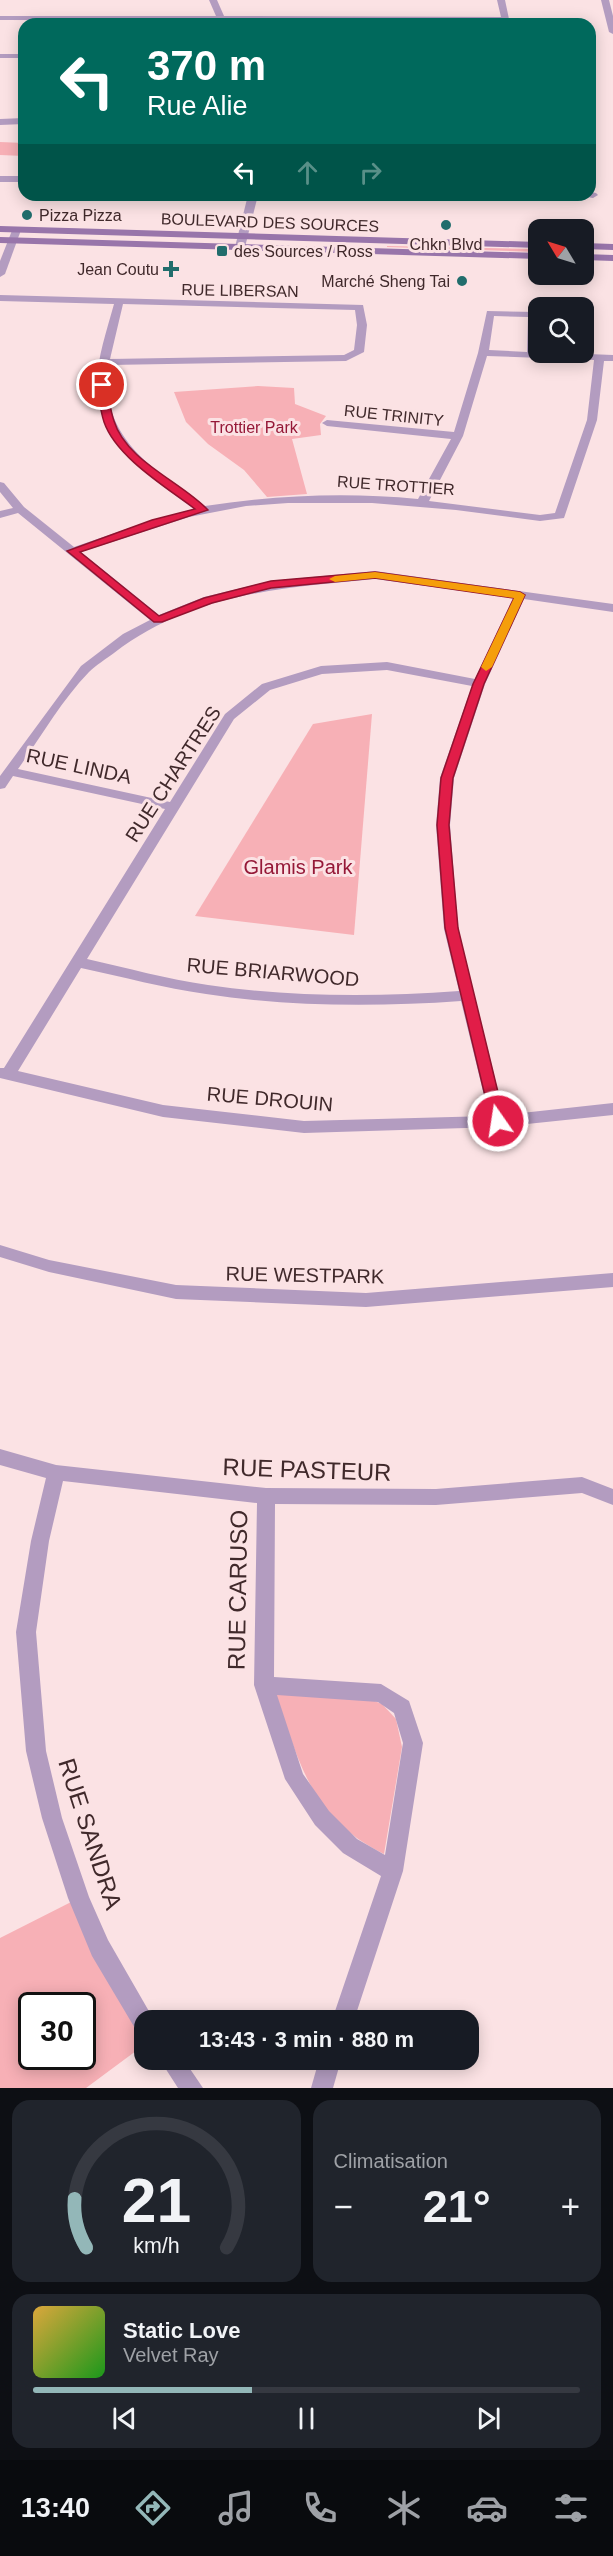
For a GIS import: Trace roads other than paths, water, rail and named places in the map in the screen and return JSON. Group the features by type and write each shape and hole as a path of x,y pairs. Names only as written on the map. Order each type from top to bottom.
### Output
{"main road":[{"name":"BOULEVARD DES SOURCES","path":"0,229 528,245"},
{"name":"BOULEVARD DES SOURCES","path":"0,240 528,256"},
{"path":"594,246 613,247"},
{"path":"594,257 613,258"}],"street":[{"path":"213,0 221,18"},
{"path":"501,0 505,18"},
{"path":"605,0 612,27"},
{"path":"0,18 18,18"},
{"path":"0,56 18,56"},
{"path":"0,122 18,121"},
{"path":"0,179 18,179"},
{"path":"240,247 251,201"},
{"path":"0,274 16,230"},
{"name":"RUE LIBERSAN","path":"0,298 360,307 362,325 359,352 346,358 106,362"},
{"path":"119,302 102,385 105,409 117,437 143,465 203,510"},
{"path":"423,501 458,436 483,353 490,313 528,314"},
{"path":"483,353 528,355"},
{"path":"594,357 613,358"},
{"name":"RUE TROTTIER","path":"73,551 155,522 203,510 255,502 329,497 423,501 540,518 560,516 592,420 599,357"},
{"name":"RUE TRINITY","path":"327,423 458,436"},
{"path":"0,485 20,509 158,620"},
{"path":"0,516 20,509"},
{"path":"0,785 79,675 128,638 158,620 208,600 271,585 375,575 613,608"},
{"path":"498,1121 451,928 443,825 447,778 479,684 520,595"},
{"name":"RUE CHARTRES","path":"4,1074 77,962 229,717 266,687 321,670 387,666 479,684"},
{"name":"RUE LINDA","path":"10,771 174,807"},
{"name":"RUE BRIARWOOD","path":"77,962 224,992 276,997 357,1002 467,996"},
{"name":"RUE DROUIN","path":"4,1074 163,1111 304,1127 498,1121 613,1109"},
{"name":"RUE WESTPARK","path":"0,1251 50,1266 188,1292 366,1300 613,1280"},
{"name":"RUE PASTEUR","path":"0,1457 56,1473 266,1496 436,1497 582,1485 613,1497"},
{"name":"RUE SANDRA","path":"56,1473 40,1541 26,1632 36,1751 52,1818 79,1898 100,1948 137,2010"},
{"name":"RUE CARUSO","path":"266,1496 264,1685 294,1779 322,1818 350,1846 393,1871"},
{"name":"RUE CARUSO","path":"264,1685 381,1693 402,1707 413,1743 393,1871 346,2010"},
{"path":"178,2070 192,2088"},
{"path":"322,2088 327,2070"}],"place":[{"name":"Pizza Pizza","path":"27,215"},
{"name":"Chkn Blvd","path":"446,225"},
{"name":"des Sources / Ross","path":"222,251"},
{"name":"Jean Coutu","path":"171,269"},
{"name":"Marché Sheng Tai","path":"462,281"}],"park label":[{"name":"Trottier Park","path":"254,427"},
{"name":"Glamis Park","path":"298,867"}]}
